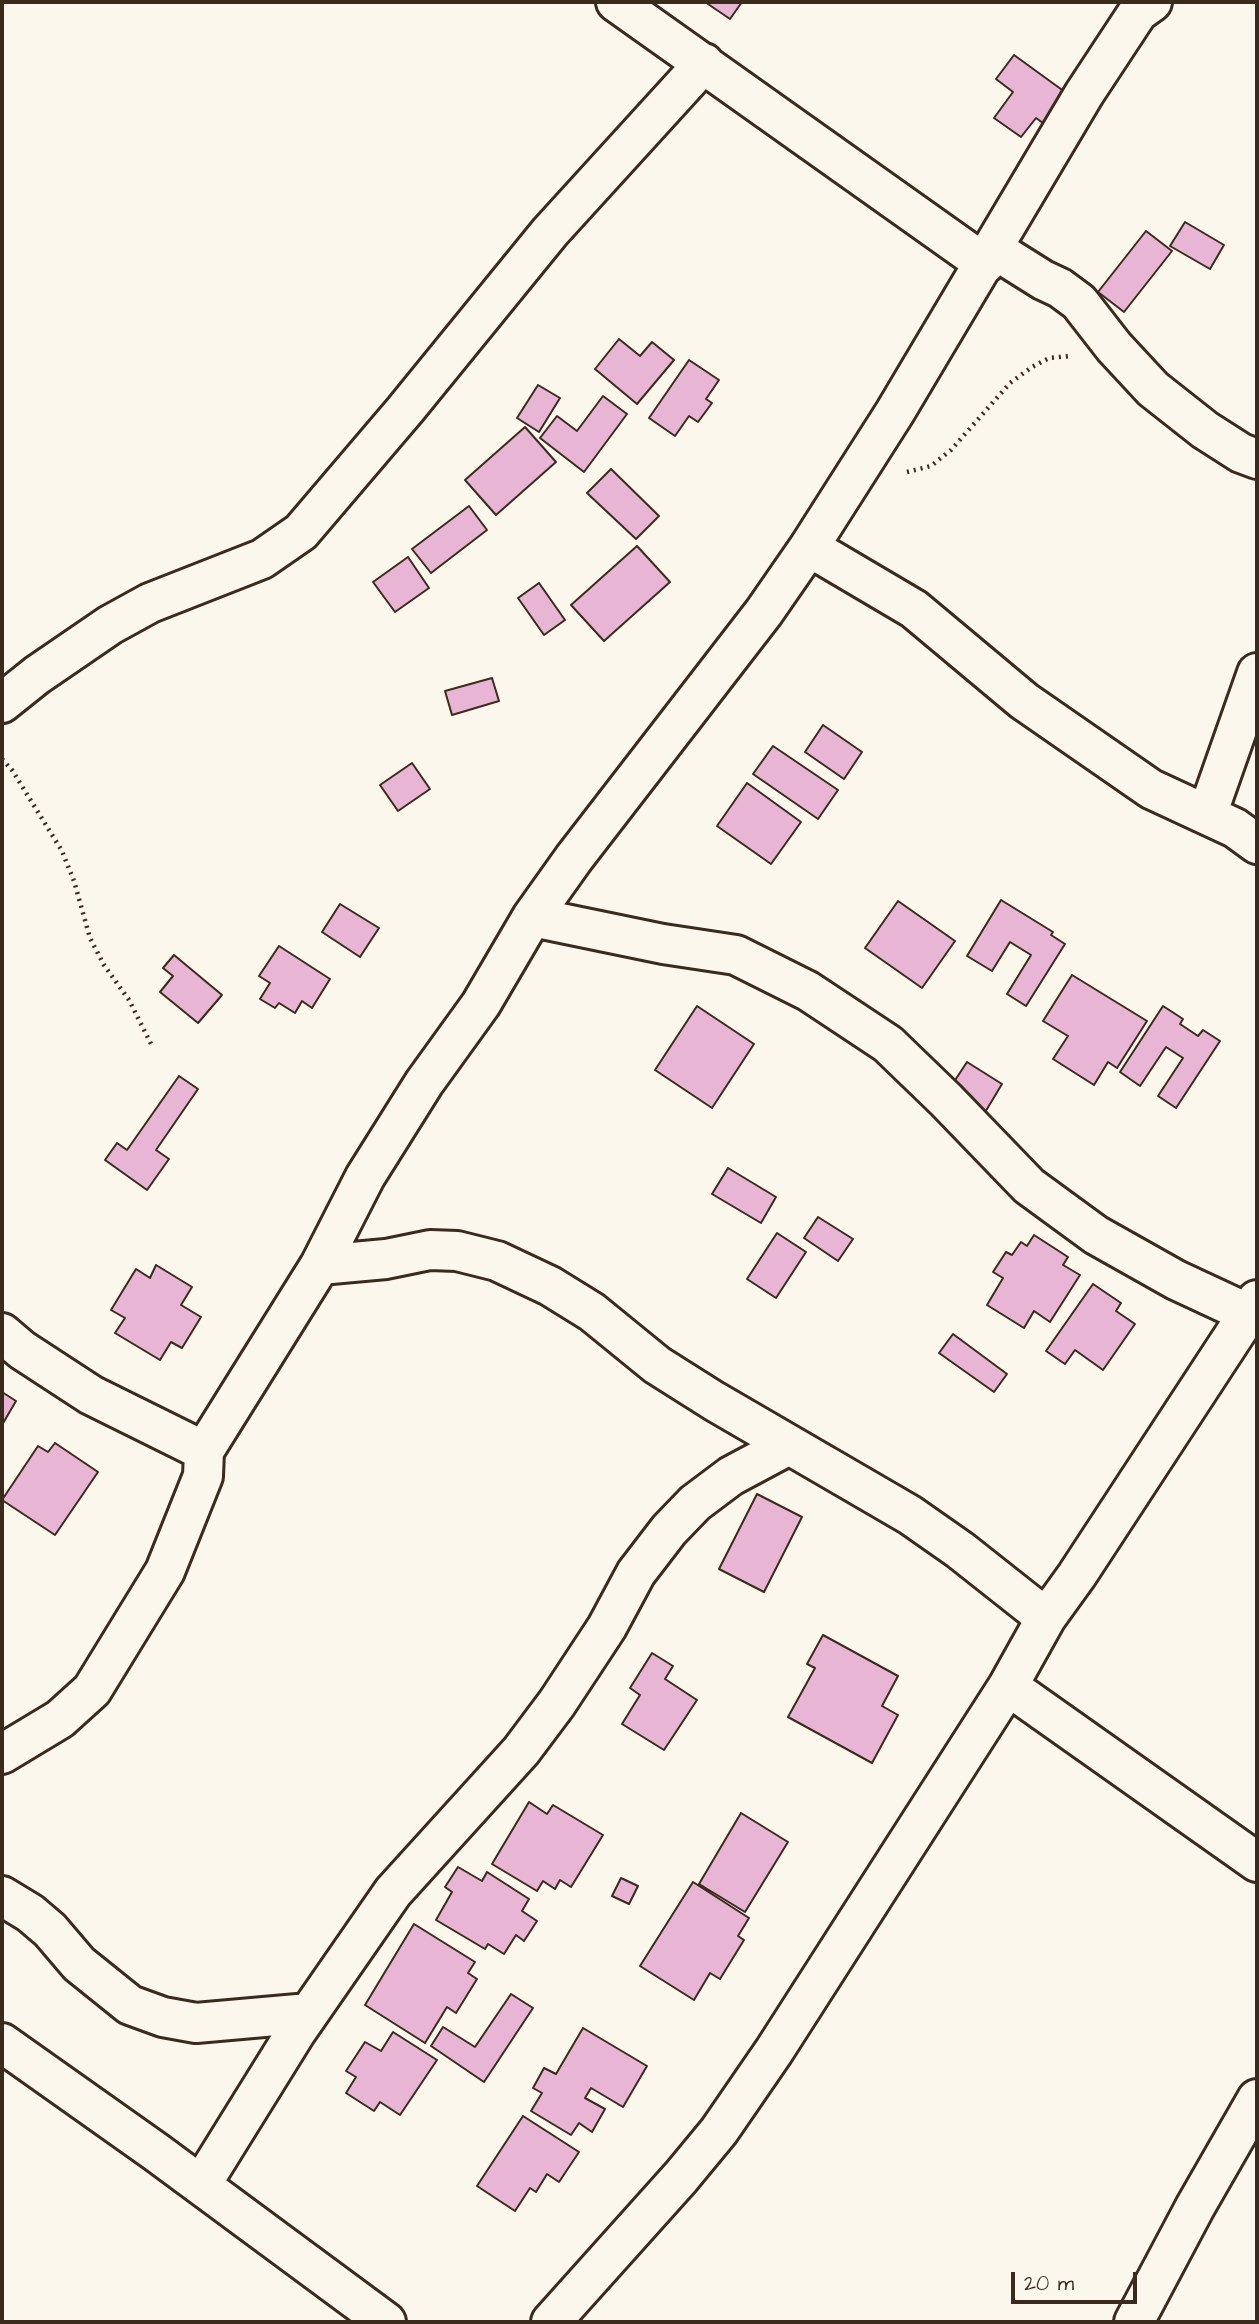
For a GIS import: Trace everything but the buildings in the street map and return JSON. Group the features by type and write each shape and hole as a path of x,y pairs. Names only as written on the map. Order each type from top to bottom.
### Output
{"street":[{"path":"616,2 988,256 1060,288 1079,302 1153,389 1177,410 1241,453 1257,460"},
{"path":"2,1754 60,1719 92,1690 166,1572 203,1476 204,1451 320,1265 365,1177 425,1083 481,1004 532,917 764,612 809,547 1100,71 1138,12 1152,2"},
{"path":"2,703 37,675 110,625 150,603 262,559 302,533 550,232 704,63"},
{"path":"809,547 915,609 1024,701 1151,789 1235,828 1257,844"},
{"path":"1207,815 1257,674"},
{"path":"532,917 736,956 808,991 888,1044 1030,1186 1096,1235 1176,1280 1253,1307 1046,1618 1009,1686 789,2028 719,2130 673,2186 551,2322"},
{"path":"320,1265 386,1259 430,1250 457,1251 497,1261 550,1286 592,1312 657,1364 713,1401 909,1515 960,1550 1046,1618"},
{"path":"2,1333 91,1395 204,1451"},
{"path":"201,2185 309,2013 393,1892 521,1751 557,1703 607,1627 636,1573 669,1530 695,1503 731,1476 789,1445"},
{"path":"1009,1686 1257,1862"},
{"path":"2,1896 30,1913 50,1930 79,1964 130,2005 163,2017 196,2023 309,2013"},
{"path":"2,2043 386,2322"},
{"path":"1134,2322 1195,2207 1257,2099"}],"path":[{"path":"848,487 931,466 968,433 1010,383 1049,358 1093,355 1125,358"},
{"path":"2,759 62,851 74,881 90,937 104,965 130,1000 153,1048"}]}
